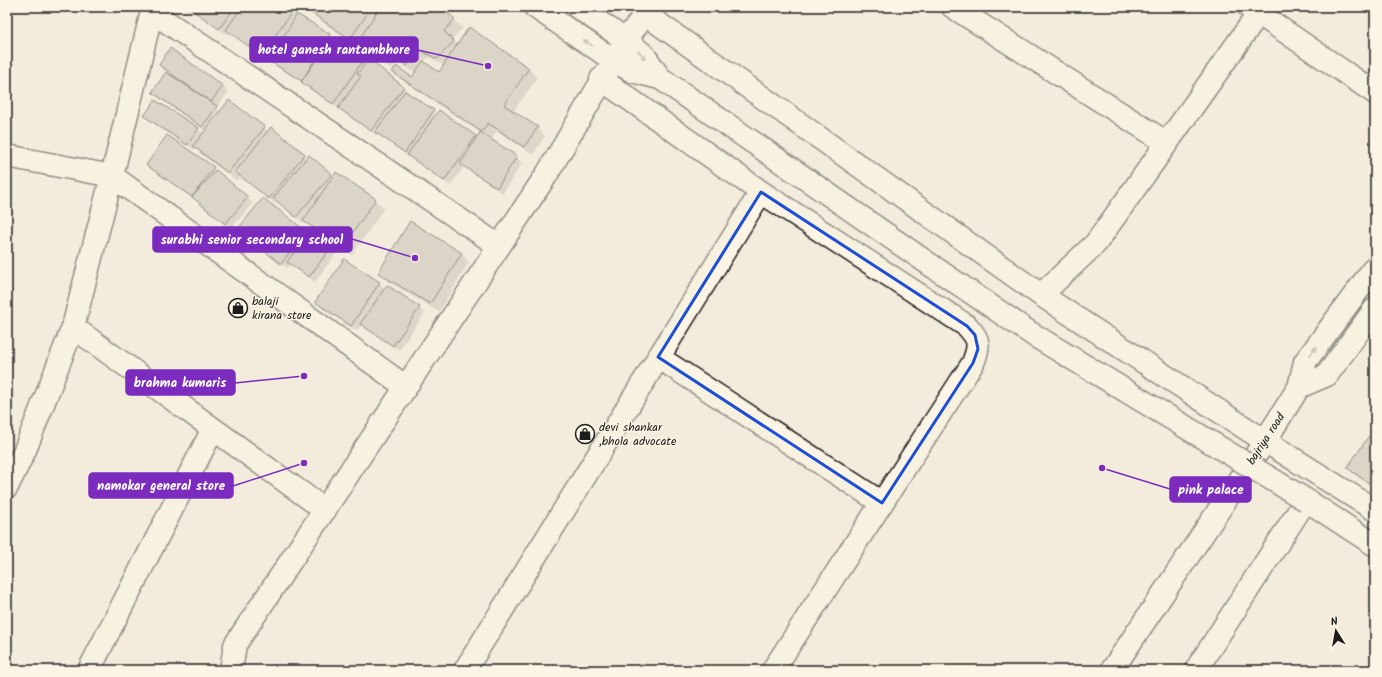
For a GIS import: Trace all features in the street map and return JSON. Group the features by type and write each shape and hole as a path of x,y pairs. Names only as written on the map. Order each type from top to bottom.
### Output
{"main road":[{"path":"535,7 613,60 632,71 660,78"},
{"path":"577,7 626,40 644,55 660,78 1032,334 1306,500 1375,545"},
{"path":"953,7 1167,143"},
{"path":"1041,294 1096,243 1167,143 1257,9 1375,93"},
{"path":"7,487 16,447 73,327 153,10 499,246"},
{"path":"231,670 235,645 547,174 613,60 648,11 1041,294 1266,441 1375,510"},
{"path":"601,80 761,192 967,326 975,335 978,349 973,363 773,670"},
{"path":"7,156 112,176 406,387"},
{"path":"465,670 761,192"},
{"name":"bajriya road","path":"1112,670 1266,441 1299,387 1305,362 1375,267"},
{"path":"1299,387 1326,375 1372,320"},
{"path":"73,327 325,510"},
{"path":"658,357 882,503"},
{"path":"89,670 213,429"},
{"path":"1196,670 1306,500"}],"highlighted area":[{"path":"761,192 967,326 975,335 978,349 973,363 882,503 658,357"}],"building":[{"path":"188,7 235,7 219,29"},
{"path":"242,7 295,8 261,55 226,30"},
{"path":"303,7 372,7 350,39"},
{"path":"380,7 440,7 455,19 444,31 454,41 437,59 420,50 407,66 390,54 381,62 357,43"},
{"path":"297,14 330,34 302,81 269,61"},
{"path":"469,27 529,68 504,105 538,127 524,147 488,123 482,132 392,72 396,66 412,77 423,61 439,72"},
{"path":"332,37 364,59 333,104 301,82"},
{"path":"170,48 223,86 211,102 159,65"},
{"path":"369,59 404,87 371,131 338,108 361,76 357,74"},
{"path":"166,72 217,106 202,127 152,92"},
{"path":"405,91 434,110 405,153 375,132"},
{"path":"155,100 199,128 187,145 144,116"},
{"path":"229,100 265,127 228,173 193,146"},
{"path":"439,110 476,136 444,181 407,155"},
{"path":"271,127 305,154 269,199 235,172"},
{"path":"480,132 517,156 497,188 460,164"},
{"path":"167,135 214,167 192,197 146,165"},
{"path":"309,155 332,174 296,217 273,198"},
{"path":"216,170 248,197 225,224 192,197"},
{"path":"336,172 376,199 343,247 303,221"},
{"path":"263,198 306,231 281,264 237,230"},
{"path":"410,221 462,253 430,304 378,273"},
{"path":"310,230 332,246 309,277 287,262"},
{"path":"344,259 380,282 351,326 315,302"},
{"path":"387,285 420,307 393,346 360,324"},
{"path":"1375,427 1375,487 1347,468"}],"place":[{"name":"hotel ganesh rantambhore","path":"488,66"},
{"name":"surabhi senior secondary school","path":"415,258"},
{"name":"balaji kirana store","path":"238,308"},
{"name":"brahma kumaris","path":"304,376"},
{"name":"devi shankar ,bhola advocate","path":"585,434"},
{"name":"namokar general store","path":"304,463"},
{"name":"pink palace","path":"1102,468"}]}
